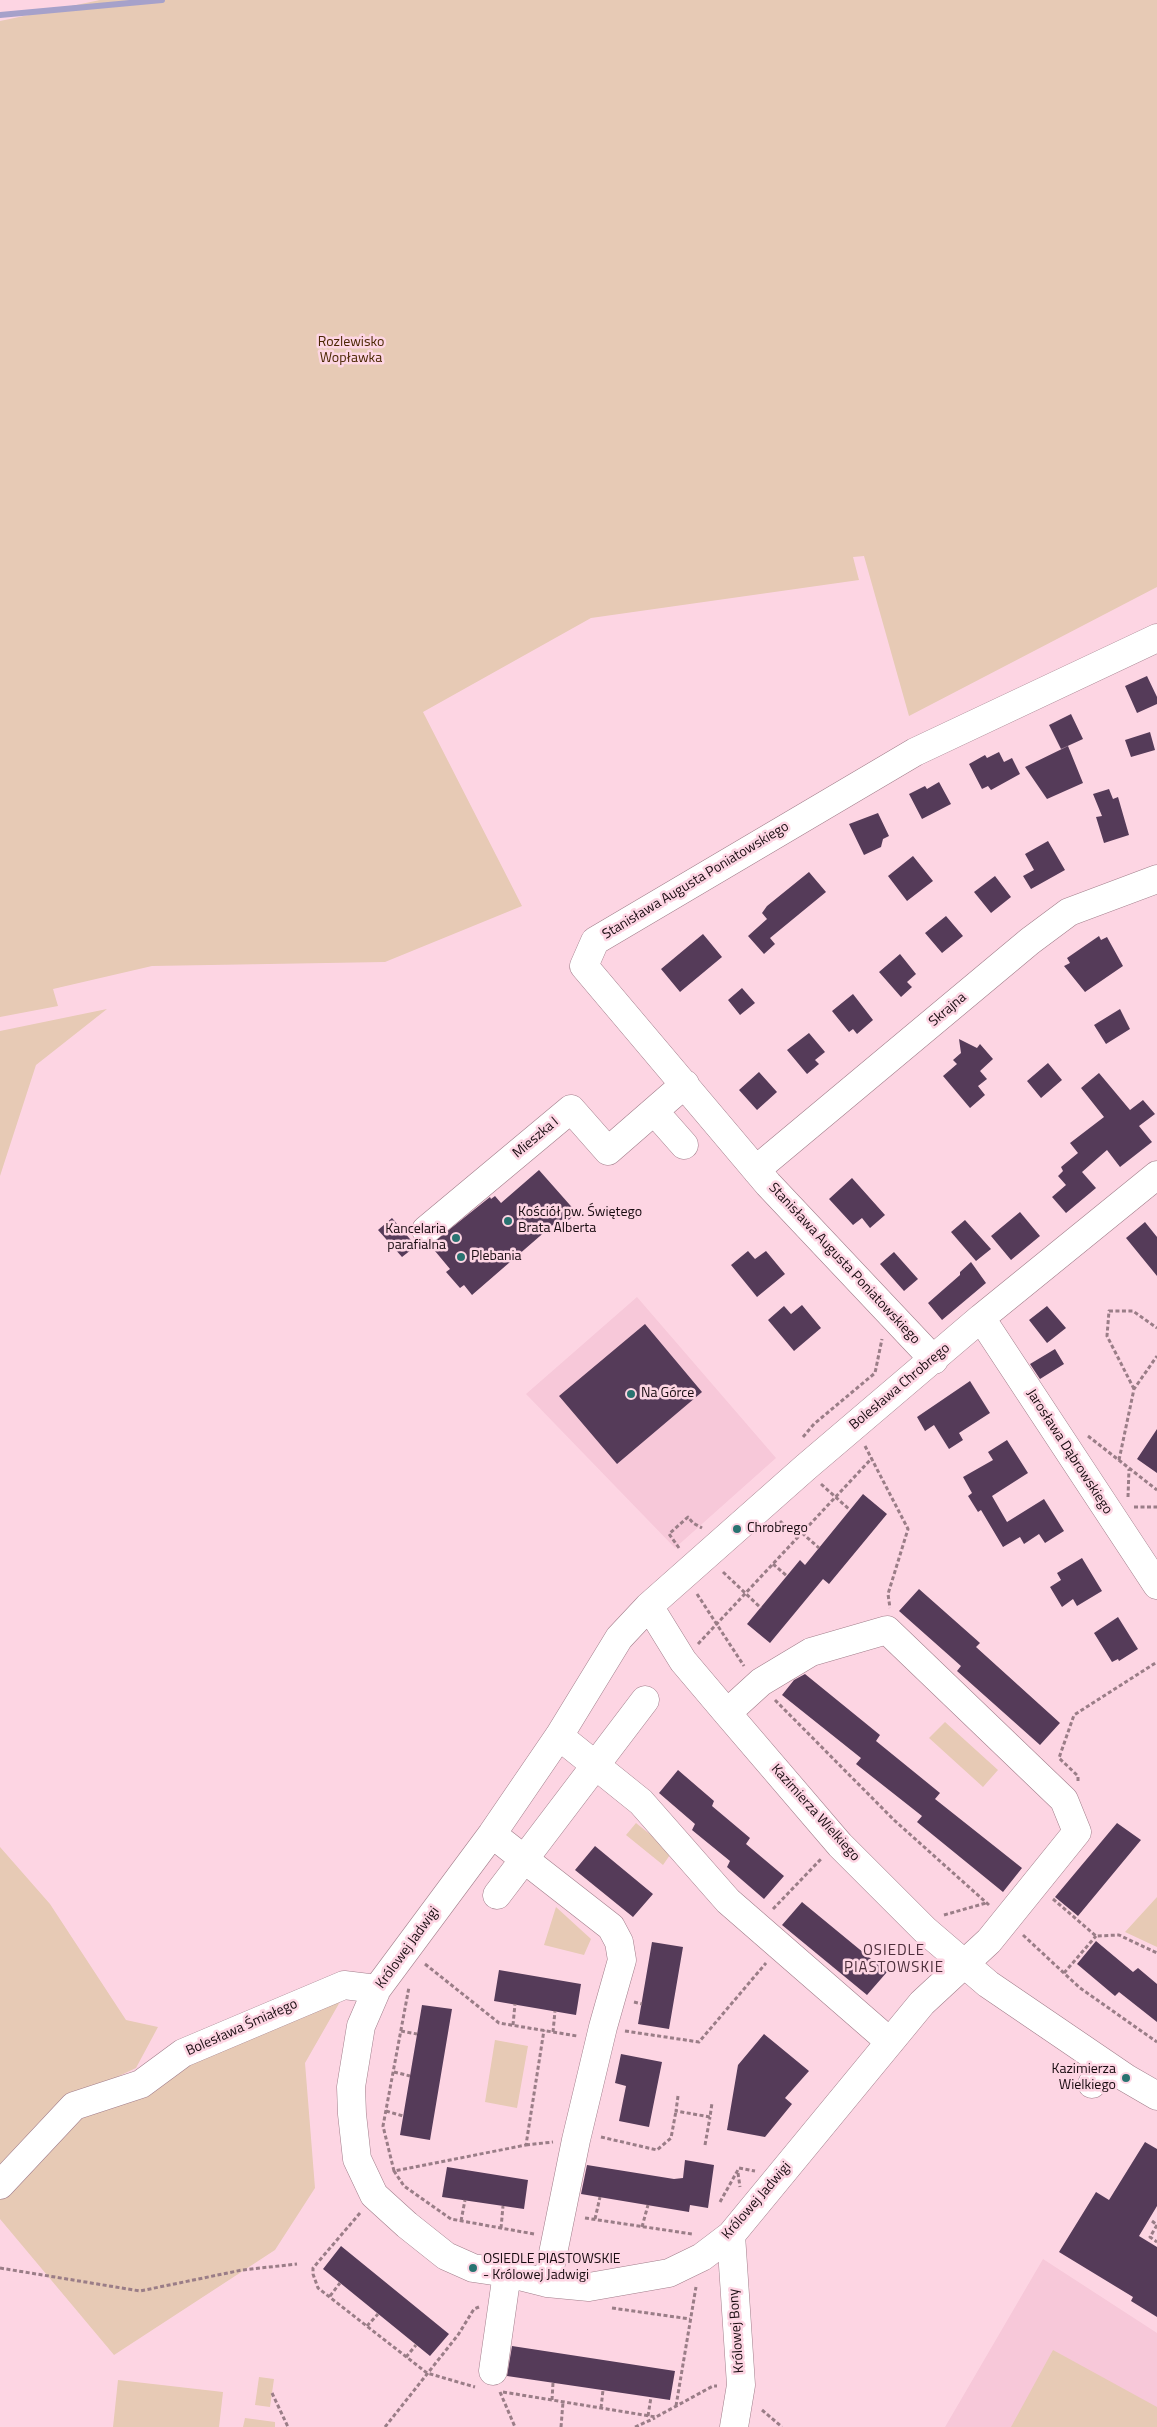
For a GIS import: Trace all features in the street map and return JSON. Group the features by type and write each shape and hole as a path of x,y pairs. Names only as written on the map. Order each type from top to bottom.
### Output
{"street":[{"name":"Stanisława Augusta Poniatowskiego","path":"934,1360 757,1171 584,966 595,941 915,752 1157,638"},
{"name":"Skrajna","path":"757,1171 764,1163 1030,941 1069,912 1157,879"},
{"name":"Mieszka I","path":"426,1230 570,1109 608,1151 685,1084"},
{"path":"654,1111 684,1144"},
{"name":"Bolesława Chrobrego","path":"649,1606 679,1579 698,1546 802,1455 934,1360 981,1318 1157,1175"},
{"name":"Jarosława Dąbrowskiego","path":"981,1318 1157,1585"},
{"name":"Kazimierza Wielkiego","path":"649,1606 683,1661 727,1713 840,1845 925,1930 963,1964 1098,2074 1157,2096"},
{"name":"Królowej Jadwigi","path":"649,1606 619,1638 559,1736 492,1834 377,1989 361,2026 352,2088 352,2114 357,2159 374,2195 407,2225 446,2256 474,2268 507,2273 547,2283 589,2286 669,2273 702,2257 731,2235 922,2003 989,1941 1004,1918 1036,1884 1077,1832 1066,1804"},
{"path":"727,1713 759,1684 811,1652 887,1630 1066,1804"},
{"path":"497,1895 645,1700"},
{"path":"559,1736 640,1802 728,1901 890,2042"},
{"path":"492,1834 611,1927 619,1942 622,1960 601,2034 578,2131 547,2283"},
{"name":"Bolesława Śmiałego","path":"0,2185 74,2106 141,2084 183,2053 344,1985 377,1989"},
{"name":"Królowej Bony","path":"731,2235 741,2385 734,2427"},
{"path":"496,2381 507,2273"}],"path":[{"path":"1134,1389 1107,1336 1109,1311 1133,1311 1157,1328"},
{"path":"850,1510 819,1483 802,1455 814,1424 875,1373 883,1335"},
{"path":"1119,1460 1134,1389 1157,1356"},
{"path":"1059,1437 1082,1432 1157,1490"},
{"path":"692,1650 872,1458 908,1529 888,1594 890,1618 887,1630"},
{"path":"1128,1498 1129,1468"},
{"path":"1128,1508 1157,1506"},
{"path":"698,1546 693,1524 688,1517 669,1534 698,1546 761,1608"},
{"path":"802,1533 819,1548"},
{"path":"774,1564 787,1576"},
{"path":"679,1579 686,1588 694,1588 736,1655 759,1684 894,1820 1080,1988 1157,2042"},
{"path":"1066,1804 1079,1784 1078,1776 1059,1758 1074,1715 1157,1662"},
{"path":"757,1926 821,1859"},
{"path":"1036,1884 1096,1936 1119,1935 1157,1953"},
{"path":"940,1916 1004,1918"},
{"path":"1064,1973 1096,1936"},
{"path":"422,1963 499,2023 553,2032 699,2042 772,1956"},
{"path":"410,1985 384,2126 394,2171 404,2186 451,2219 501,2228 559,2226 596,2220 684,2233"},
{"path":"513,2025 515,2004"},
{"path":"553,2032 555,2011"},
{"path":"394,2171 526,2145 544,2030"},
{"path":"401,2031 417,2034"},
{"path":"394,2072 410,2076"},
{"path":"578,2131 657,2150 671,2138 678,2096"},
{"path":"705,2145 712,2103"},
{"path":"386,2111 403,2116"},
{"path":"676,2111 710,2117"},
{"path":"720,2202 738,2172"},
{"path":"596,2220 600,2197"},
{"path":"461,2221 465,2200"},
{"path":"642,2227 648,2205"},
{"path":"501,2228 503,2206"},
{"path":"1152,2221 1157,2225 1150,2237 1157,2242"},
{"path":"0,2268 140,2291 242,2270 297,2264"},
{"path":"676,2407 696,2281"},
{"path":"329,2296 340,2283"},
{"path":"385,2427 458,2336 474,2309 489,2301 503,2302"},
{"path":"368,2326 378,2314"},
{"path":"406,2357 416,2345"},
{"path":"496,2381 515,2427"},
{"path":"552,2400 553,2382"},
{"path":"601,2408 603,2390"},
{"path":"272,2393 288,2427"},
{"path":"648,2416 652,2397"},
{"path":"561,2427 563,2402"},
{"path":"635,2427 656,2417"}],"shaded area":[{"path":"637,1297 776,1458 675,1548 526,1394"},
{"path":"1043,2259 1157,2333 1157,2427 945,2427"}],"green space":[{"name":"Rozlewisko Wopławka","path":"100,0 1157,0 1157,587 909,716 864,556 853,557 859,580 591,618 423,712 522,906 385,962 152,966 53,989 58,1006 0,1017 0,21"},
{"path":"107,1009 36,1065 0,1176 0,1031"},
{"path":"945,1722 998,1770 983,1787 929,1738"},
{"path":"636,1823 672,1852 663,1865 626,1835"},
{"path":"0,1847 50,1904 126,2020 158,2027 136,2068 68,2100 0,2171"},
{"path":"1157,1897 1157,1947 1125,1932"},
{"path":"556,1907 591,1939 584,1955 544,1945"},
{"path":"341,2000 305,2063 315,2188 275,2250 114,2355 0,2219 0,2198 79,2114 187,2060"},
{"path":"495,2040 528,2046 517,2108 485,2102"},
{"path":"1053,2350 1157,2407 1157,2427 1011,2427"},
{"path":"259,2377 274,2379 270,2407 255,2405"},
{"path":"118,2380 223,2392 219,2427 113,2427"},
{"path":"245,2418 275,2422 275,2427 243,2427"}],"building":[{"path":"1147,676 1157,697 1157,704 1137,713 1125,686"},
{"path":"1071,714 1083,739 1061,749 1049,725"},
{"path":"1150,732 1155,750 1131,757 1125,740"},
{"path":"1068,746 1083,783 1047,799 1025,767"},
{"path":"999,752 1004,762 1012,758 1020,774 991,790 988,786 982,789 969,764 985,755 987,758"},
{"path":"939,782 951,804 922,819 909,794 925,786 927,789"},
{"path":"1109,789 1113,799 1118,797 1129,835 1104,843 1096,817 1102,816 1093,794"},
{"path":"878,813 889,836 883,839 881,847 864,855 849,824"},
{"path":"1048,841 1065,870 1031,889 1023,876 1034,870 1025,854"},
{"path":"913,856 933,881 907,901 888,876"},
{"path":"809,872 826,892 770,938 775,944 764,954 748,936 767,919 762,913 767,906"},
{"path":"995,876 1011,897 991,913 974,892"},
{"path":"946,916 963,936 942,953 925,933"},
{"path":"703,934 722,957 680,992 661,969"},
{"path":"1099,936 1101,940 1107,937 1123,966 1085,992 1064,966 1070,963 1067,958"},
{"path":"900,954 916,974 907,982 912,987 901,997 879,972"},
{"path":"742,988 755,1003 740,1015 728,1000"},
{"path":"853,994 873,1020 857,1034 853,1029 849,1032 832,1011"},
{"path":"1120,1009 1130,1029 1106,1044 1094,1025"},
{"path":"809,1033 825,1052 815,1060 819,1064 807,1074 787,1050"},
{"path":"959,1039 977,1048 980,1044 993,1059 980,1071 987,1079 978,1086 985,1095 970,1108 943,1076 957,1064 953,1060 961,1053"},
{"path":"1048,1063 1062,1080 1041,1098 1027,1081"},
{"path":"759,1072 777,1092 757,1110 739,1090"},
{"path":"1099,1073 1130,1110 1143,1100 1155,1114 1139,1126 1152,1142 1120,1167 1107,1150 1082,1172 1096,1188 1066,1213 1052,1197 1066,1185 1058,1176 1063,1171 1061,1167 1078,1153 1070,1143 1104,1117 1081,1088"},
{"name":"Kościół pw. Świętego Brata Alberta","path":"539,1170 577,1213 559,1228 555,1223 472,1295 464,1285 460,1288 446,1272 450,1269 430,1245 490,1197 491,1199 495,1196 501,1203"},
{"path":"852,1178 885,1215 870,1228 862,1218 853,1225 829,1199"},
{"path":"1020,1212 1040,1236 1011,1260 991,1236"},
{"path":"392,1218 416,1246 402,1257 378,1230"},
{"path":"965,1220 991,1249 976,1261 951,1232"},
{"path":"1145,1222 1157,1237 1157,1276 1126,1238"},
{"path":"748,1251 755,1259 766,1251 785,1274 757,1297 731,1265"},
{"path":"894,1252 918,1279 904,1291 880,1264"},
{"path":"971,1262 986,1283 942,1320 928,1303 960,1275 960,1272"},
{"path":"802,1305 821,1328 794,1351 768,1320 784,1306 791,1314"},
{"path":"1047,1306 1066,1328 1047,1343 1029,1320"},
{"name":"Na Górce","path":"645,1324 702,1392 617,1464 559,1396"},
{"path":"1055,1349 1064,1364 1040,1379 1030,1364"},
{"path":"970,1381 990,1413 959,1433 963,1440 949,1449 934,1425 925,1431 917,1417"},
{"path":"1157,1429 1157,1473 1137,1459"},
{"path":"1007,1440 1028,1473 992,1496 1007,1522 1044,1499 1064,1531 1045,1543 1039,1534 1024,1544 1020,1537 1003,1547 981,1510 978,1512 968,1496 972,1493 963,1477 993,1460 988,1452"},
{"path":"863,1494 887,1514 829,1584 823,1579 770,1643 747,1624 800,1560 805,1565"},
{"path":"1082,1558 1102,1591 1077,1606 1073,1599 1062,1607 1050,1587 1061,1580 1057,1573"},
{"path":"919,1589 980,1643 976,1647 1060,1723 1040,1745 957,1671 961,1666 899,1611"},
{"path":"1118,1617 1138,1649 1119,1661 1118,1659 1112,1662 1094,1633"},
{"path":"805,1674 880,1735 876,1741 940,1793 935,1799 1022,1868 1003,1892 917,1822 922,1816 856,1764 861,1758 782,1695 794,1680"},
{"path":"678,1770 714,1801 712,1806 750,1838 746,1844 784,1876 764,1899 727,1867 730,1861 692,1830 695,1824 659,1793"},
{"path":"1117,1823 1141,1840 1078,1916 1055,1897"},
{"path":"595,1846 653,1894 633,1917 575,1870"},
{"path":"802,1902 887,1972 867,1995 782,1925"},
{"path":"1096,1941 1133,1972 1138,1968 1157,1984 1157,2022 1119,1992 1115,1996 1077,1964"},
{"path":"652,1942 683,1947 669,2029 638,2024"},
{"path":"499,1970 581,1984 576,2015 494,2001"},
{"path":"422,2005 452,2009 430,2140 400,2135"},
{"path":"764,2034 809,2071 785,2098 792,2104 765,2137 727,2130 738,2065"},
{"path":"621,2054 662,2062 649,2127 619,2121 626,2086 615,2083"},
{"path":"1145,2142 1157,2149 1157,2206 1139,2236 1157,2247 1157,2317 1131,2301 1133,2297 1059,2252 1096,2192 1109,2200"},
{"path":"685,2160 714,2165 708,2208 690,2205 689,2212 581,2194 587,2165 674,2179 683,2178"},
{"path":"447,2167 528,2180 524,2209 442,2197"},
{"path":"341,2246 449,2334 430,2356 323,2269"},
{"path":"512,2346 675,2371 670,2400 507,2376"}],"waterway":[{"path":"0,15 162,0"}],"place":[{"name":"Kościół pw. Świętego Brata Alberta","path":"508,1221"},
{"name":"Kancelaria parafialna","path":"456,1238"},
{"name":"Plebania","path":"461,1257"},
{"name":"Na Górce","path":"631,1394"},
{"name":"Chrobrego","path":"737,1529"},
{"name":"Kazimierza Wielkiego","path":"1126,2078"},
{"name":"OSIEDLE PIASTOWSKIE - Królowej Jadwigi","path":"473,2268"}],"district":[{"name":"OSIEDLE PIASTOWSKIE","path":"894,1960"}]}
